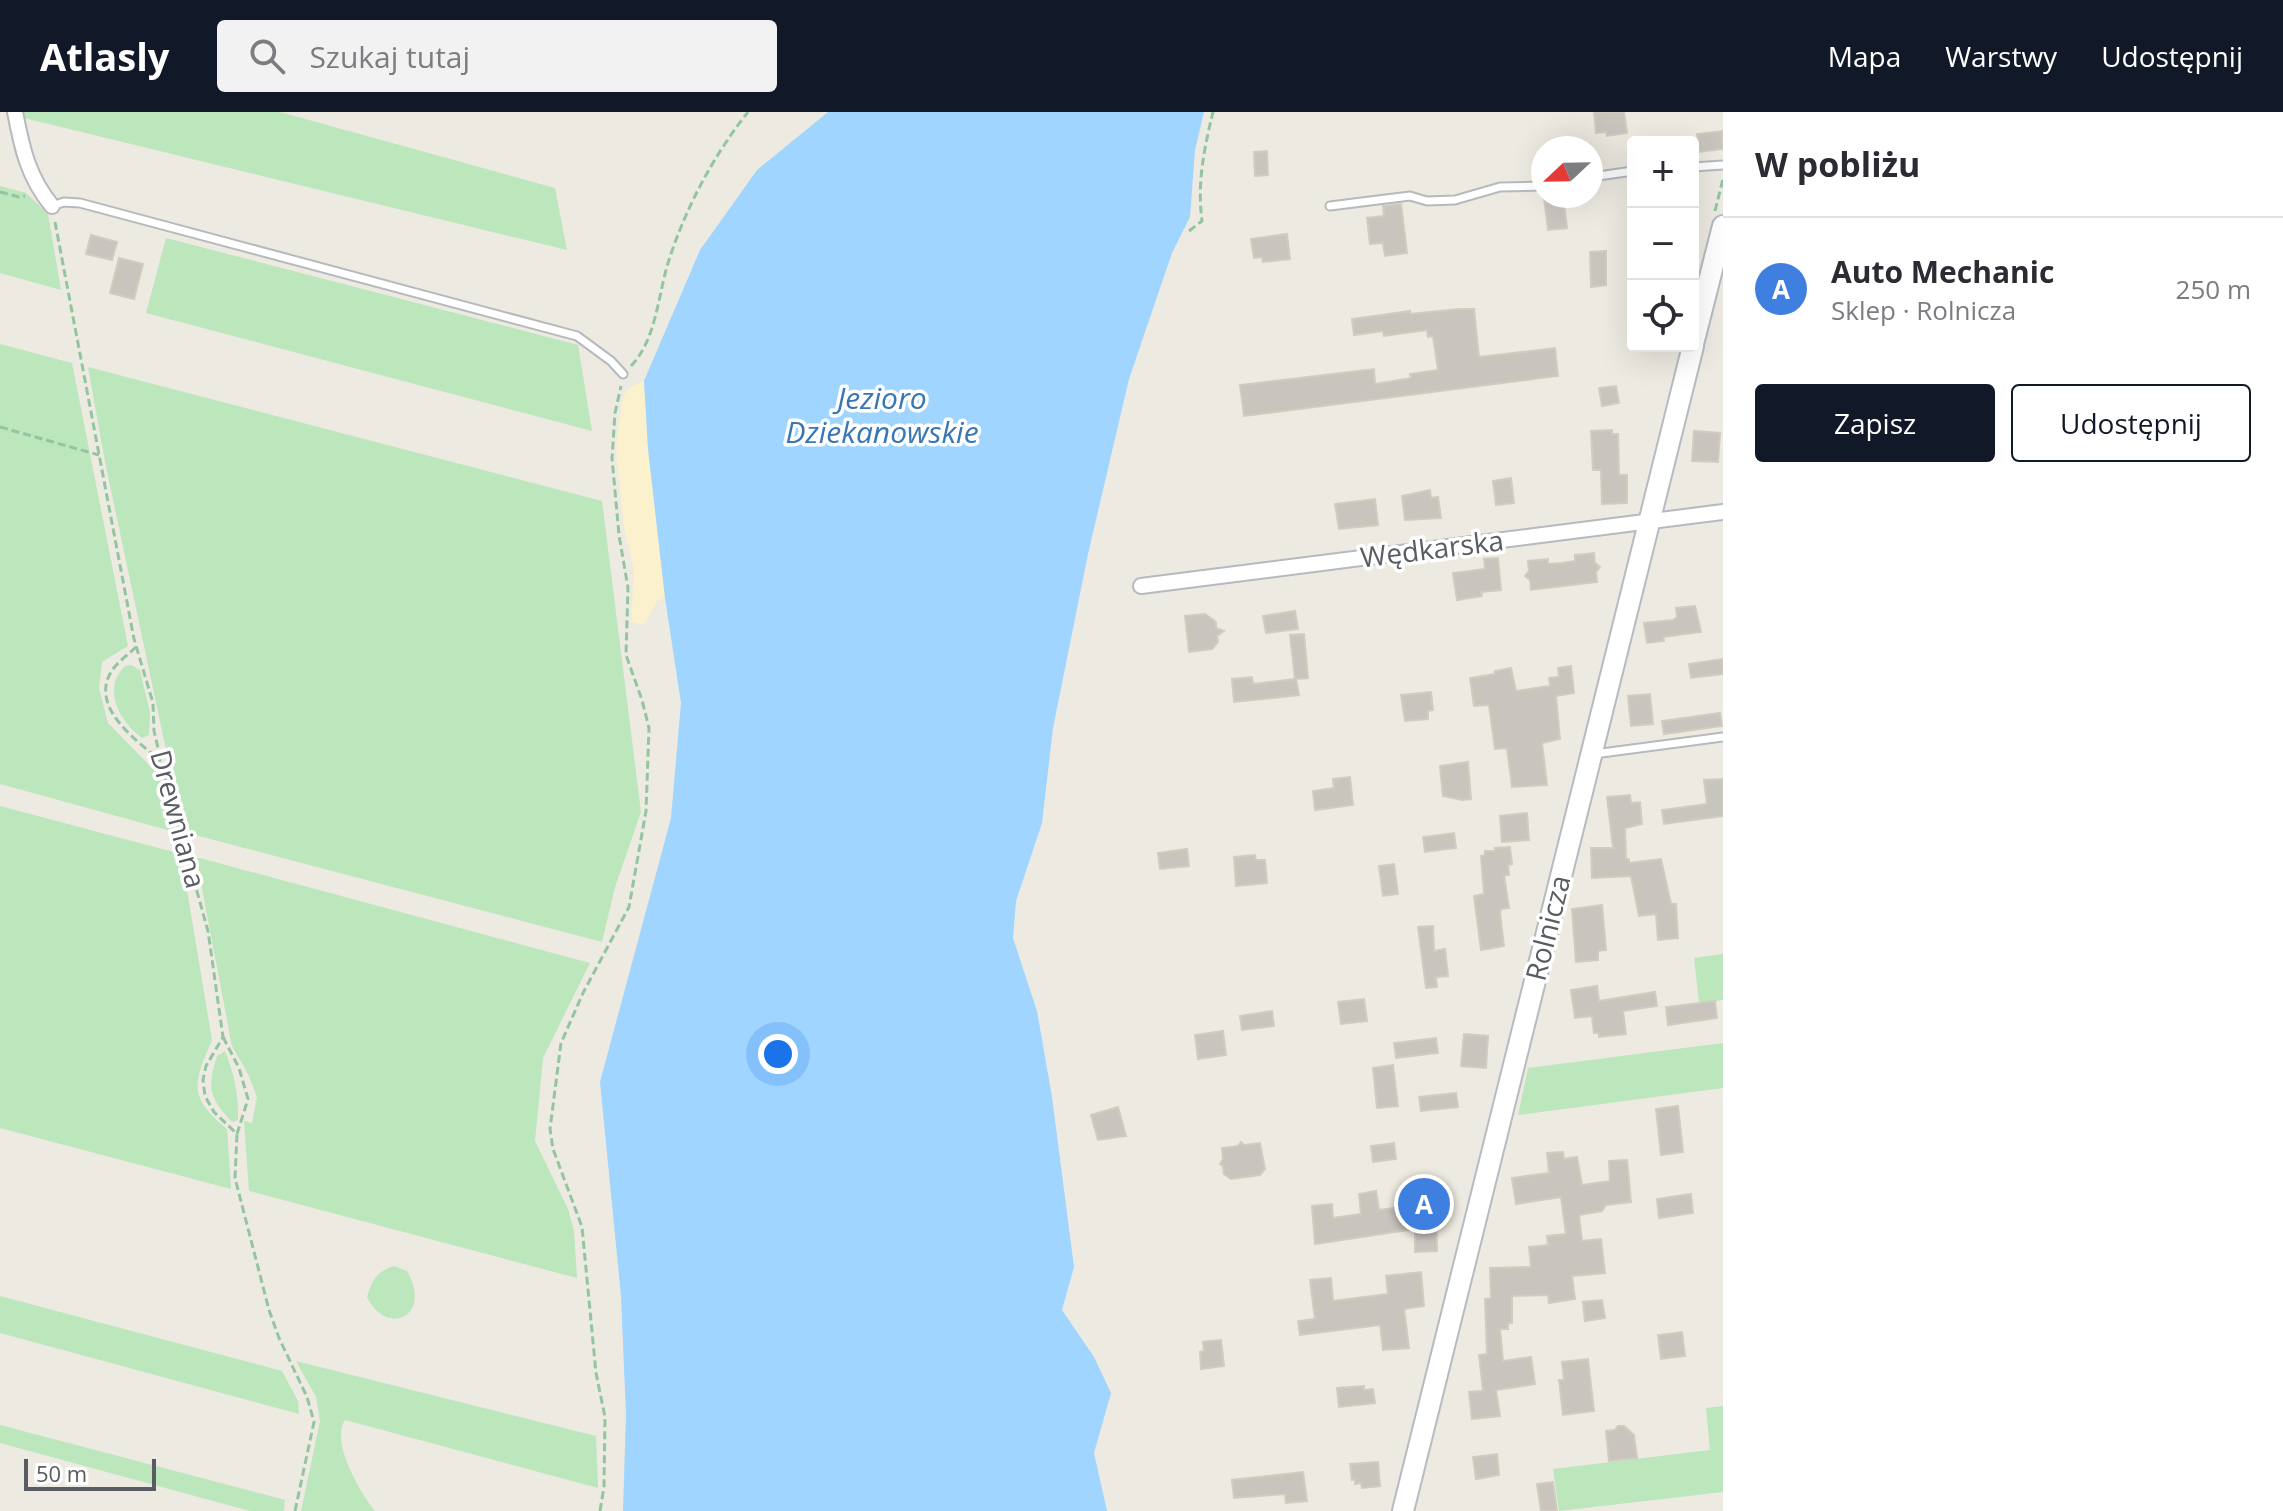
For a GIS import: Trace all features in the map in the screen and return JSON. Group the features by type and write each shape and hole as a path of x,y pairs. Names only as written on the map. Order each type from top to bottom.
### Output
{"street":[{"path":"15,112 25,161 52,206"},
{"name":"Rolnicza","path":"1699,321 1723,226"},
{"name":"Rolnicza","path":"1403,1511 1691,352"},
{"name":"Wędkarska","path":"1141,586 1723,512"}],"lane":[{"path":"1699,167 1723,165"},
{"path":"1603,175 1627,172"},
{"path":"1330,206 1410,196 1438,202 1463,199 1500,187 1531,186"},
{"path":"52,206 64,202 80,203 577,336 623,374"},
{"path":"1591,754 1723,737"}],"path":[{"path":"600,1511 604,1487 605,1417 596,1373 582,1227 553,1149 550,1129 561,1043 583,993 629,907 646,811 649,728 626,655 628,588 619,535 612,458 615,413 623,374 639,358 648,336 668,264 687,212 748,112"},
{"path":"1189,231 1202,221 1199,198 1202,159 1213,112"},
{"path":"0,192 19,197 41,192"},
{"name":"Drewniana","path":"52,206 136,647 153,703 154,731 208,931 223,1037 239,1068 248,1099 237,1134"},
{"path":"0,427 99,455"},
{"path":"136,647 112,670 107,684 107,699 121,726 161,761"},
{"path":"223,1037 206,1066 203,1080 205,1096 214,1112 237,1134 235,1178 269,1310 307,1397 314,1422 295,1511"}],"green space":[{"path":"19,112 280,112 555,188 567,250 20,117"},
{"path":"0,186 26,193 48,214 61,290 0,273"},
{"path":"166,238 578,345 592,431 146,313"},
{"path":"0,344 72,363 128,646 102,662 99,688 108,723 157,773 175,832 0,784"},
{"path":"88,367 602,501 641,812 615,887 602,942 191,834 165,745"},
{"path":"131,665 140,670 150,713 149,735 142,738 121,714 114,695 118,675 125,666"},
{"path":"0,806 181,854 212,1040 201,1068 198,1089 206,1108 227,1129 231,1189 0,1128"},
{"path":"196,857 590,963 543,1058 535,1141 568,1209 574,1231 577,1278 249,1191 244,1121 252,1123 257,1097 232,1046"},
{"path":"1723,954 1723,1000 1699,1003 1694,958"},
{"path":"1723,1043 1723,1088 1518,1115 1528,1068"},
{"path":"225,1051 238,1102 238,1120 232,1122 215,1099 211,1085 217,1056"},
{"path":"394,1266 407,1271 414,1287 415,1300 411,1310 395,1319 385,1317 376,1310 367,1297 376,1277"},
{"path":"0,1296 282,1371 298,1401 299,1414 0,1333"},
{"path":"296,1361 596,1436 598,1488 345,1420 341,1429 344,1453 355,1480 375,1511 301,1511 320,1421 316,1397"},
{"path":"1723,1406 1723,1492 1559,1511 1553,1469 1710,1450 1706,1408"},
{"path":"0,1425 285,1500 284,1511 250,1511 0,1443"}],"sand":[{"path":"644,381 648,449 665,598 657,601 644,625 631,622 634,570 624,528 616,447 623,396 630,387"}],"water":[{"name":"Jezioro Dziekanowskie","path":"828,112 1204,112 1195,150 1190,217 1172,253 1129,379 1088,554 1053,728 1042,823 1016,901 1013,938 1037,1011 1052,1097 1074,1267 1062,1310 1094,1357 1111,1393 1094,1453 1107,1511 623,1511 626,1415 621,1296 600,1082 671,818 681,703 665,598 648,449 644,381 700,250 757,170"}],"building":[{"path":"1594,112 1624,112 1627,133 1607,136 1606,132 1596,133"},
{"path":"1722,131 1723,149 1699,152 1697,134"},
{"path":"1267,151 1268,175 1255,176 1254,152"},
{"path":"1401,204 1407,253 1385,256 1383,243 1370,244 1367,218 1384,216 1383,206"},
{"path":"1545,208 1564,208 1567,228 1548,230"},
{"path":"1287,234 1290,259 1263,262 1262,257 1254,258 1251,239"},
{"path":"91,235 117,242 112,260 86,254"},
{"path":"1606,251 1606,285 1591,287 1590,252"},
{"path":"119,258 143,264 134,299 110,293"},
{"path":"1474,309 1479,357 1555,348 1558,376 1244,416 1240,385 1374,369 1375,384 1438,370 1433,336 1428,337 1427,330 1384,336 1383,331 1354,335 1352,319 1410,311 1410,314"},
{"path":"1616,386 1619,403 1602,406 1599,388"},
{"path":"1612,430 1612,434 1618,434 1619,475 1627,475 1627,503 1602,504 1601,470 1593,470 1591,431"},
{"path":"1694,431 1720,433 1718,462 1692,461"},
{"path":"1511,478 1514,503 1496,505 1493,481"},
{"path":"1430,490 1431,498 1438,497 1441,518 1405,520 1402,496"},
{"path":"1375,499 1378,525 1339,529 1335,504"},
{"path":"1594,553 1595,563 1600,567 1596,572 1597,582 1531,590 1530,580 1525,576 1529,571 1528,561 1548,559 1548,564 1562,563 1575,561 1575,555"},
{"path":"1498,558 1501,590 1481,592 1482,596 1457,600 1453,573 1485,569 1484,559"},
{"path":"1695,606 1701,632 1663,637 1664,641 1647,643 1644,623 1673,620 1677,617 1676,608"},
{"path":"1295,611 1298,629 1266,633 1263,616"},
{"path":"1205,614 1216,622 1216,628 1224,631 1217,636 1218,642 1212,649 1189,652 1185,616"},
{"path":"1304,634 1308,678 1296,679 1299,695 1234,702 1232,679 1252,677 1253,684 1295,679 1290,635"},
{"path":"1723,659 1723,674 1691,678 1689,664"},
{"path":"1571,666 1574,693 1556,696 1560,739 1542,743 1547,785 1512,787 1507,748 1495,749 1489,705 1474,706 1470,678 1511,668 1516,691 1550,686 1549,678 1559,677 1558,668"},
{"path":"1431,692 1433,710 1428,711 1428,719 1405,721 1401,695"},
{"path":"1650,694 1653,724 1631,726 1628,696"},
{"path":"1720,713 1722,726 1664,734 1662,721"},
{"path":"1468,762 1471,799 1443,796 1440,766"},
{"path":"1350,777 1353,805 1315,810 1313,791 1334,788 1333,779"},
{"path":"1723,779 1723,816 1664,824 1662,810 1707,804 1704,780"},
{"path":"1630,795 1631,803 1640,802 1642,824 1625,828 1626,859 1629,863 1661,859 1671,904 1676,904 1678,938 1658,940 1656,914 1639,916 1631,876 1592,878 1591,848 1613,848 1607,797"},
{"path":"1527,813 1529,840 1502,842 1500,816"},
{"path":"1454,833 1456,848 1425,852 1423,837"},
{"path":"1510,847 1512,864 1508,865 1509,875 1504,875 1509,908 1501,909 1500,913 1504,946 1481,950 1474,896 1484,894 1481,856 1485,855 1485,851"},
{"path":"1187,849 1189,866 1160,869 1158,853"},
{"path":"1255,855 1256,860 1265,860 1267,883 1236,886 1234,857"},
{"path":"1394,864 1398,894 1383,896 1379,866"},
{"path":"1602,905 1606,950 1598,951 1598,960 1576,962 1572,909"},
{"path":"1433,926 1434,951 1445,949 1448,976 1436,977 1437,987 1426,988 1418,927"},
{"path":"1597,986 1599,1001 1655,992 1657,1006 1623,1011 1626,1034 1599,1037 1599,1033 1594,1033 1592,1016 1575,1018 1571,990"},
{"path":"1364,999 1367,1021 1341,1024 1338,1002"},
{"path":"1715,1001 1717,1018 1668,1025 1666,1007"},
{"path":"1272,1011 1274,1026 1242,1030 1240,1016"},
{"path":"1223,1031 1226,1055 1198,1059 1195,1035"},
{"path":"1464,1034 1488,1036 1486,1068 1461,1066"},
{"path":"1436,1038 1438,1053 1396,1058 1394,1043"},
{"path":"1393,1065 1398,1106 1377,1108 1373,1068"},
{"path":"1456,1093 1458,1107 1421,1111 1419,1097"},
{"path":"1678,1106 1683,1152 1661,1155 1656,1109"},
{"path":"1118,1107 1126,1136 1098,1140 1091,1115"},
{"path":"1241,1142 1244,1145 1260,1143 1265,1169 1260,1175 1231,1179 1224,1174 1220,1164 1222,1148 1238,1146"},
{"path":"1394,1143 1396,1159 1373,1162 1371,1146"},
{"path":"1563,1152 1564,1159 1577,1157 1582,1185 1610,1181 1609,1161 1627,1160 1631,1202 1606,1205 1602,1211 1579,1215 1582,1241 1601,1239 1605,1273 1572,1276 1575,1299 1549,1303 1548,1295 1512,1296 1512,1323 1508,1323 1508,1329 1500,1329 1503,1361 1531,1357 1535,1384 1496,1390 1500,1416 1472,1419 1469,1392 1483,1391 1479,1355 1487,1354 1485,1299 1491,1298 1490,1268 1531,1267 1529,1247 1548,1245 1547,1236 1566,1234 1561,1197 1516,1204 1512,1178 1549,1173 1547,1153"},
{"path":"1376,1191 1379,1210 1415,1205 1413,1195 1436,1192 1437,1251 1415,1252 1415,1229 1315,1244 1312,1206 1332,1204 1333,1218 1361,1214 1359,1194"},
{"path":"1691,1194 1693,1213 1659,1218 1657,1199"},
{"path":"1421,1272 1424,1306 1404,1309 1409,1348 1383,1350 1380,1325 1300,1335 1298,1321 1315,1319 1310,1280 1331,1278 1333,1301 1388,1294 1386,1276"},
{"path":"1602,1300 1605,1318 1585,1321 1583,1302"},
{"path":"1682,1332 1685,1356 1661,1359 1658,1335"},
{"path":"1221,1340 1224,1366 1201,1369 1203,1342"},
{"path":"1588,1359 1594,1411 1563,1415 1559,1380 1564,1380 1562,1362"},
{"path":"1364,1386 1364,1390 1373,1389 1375,1403 1339,1407 1337,1388"},
{"path":"1618,1426 1624,1426 1634,1435 1637,1458 1609,1461 1606,1431 1615,1430"},
{"path":"1497,1454 1499,1475 1476,1479 1473,1457"},
{"path":"1378,1462 1380,1486 1362,1488 1361,1483 1355,1484 1350,1464"},
{"path":"1303,1472 1307,1501 1286,1503 1285,1494 1234,1498 1232,1480"},
{"path":"1553,1482 1557,1511 1541,1511 1537,1484"}],"place":[{"name":"Auto Mechanic","path":"1424,1204"}]}
